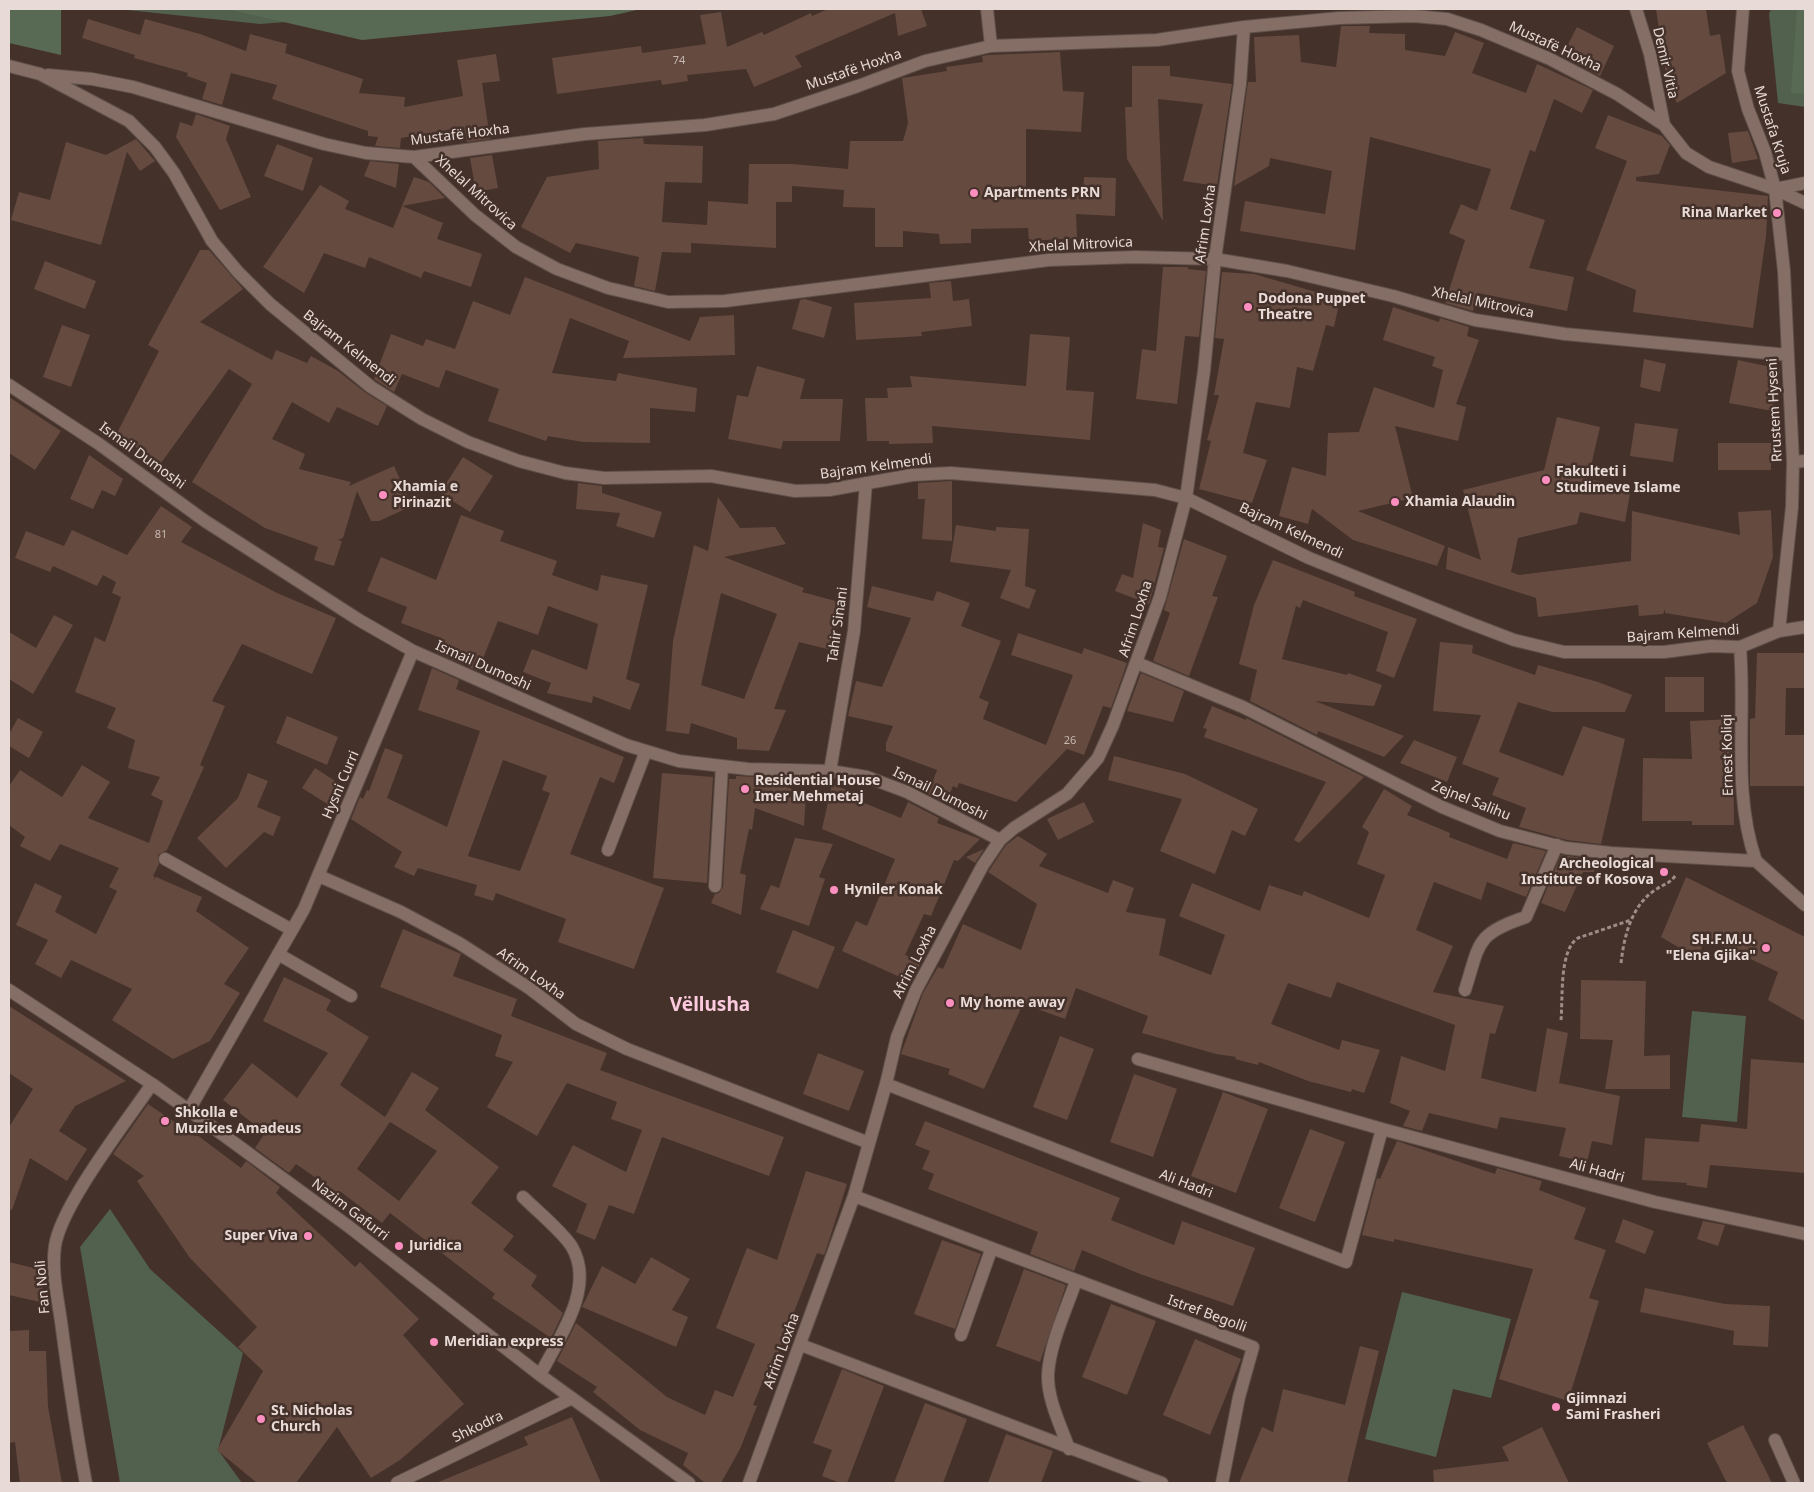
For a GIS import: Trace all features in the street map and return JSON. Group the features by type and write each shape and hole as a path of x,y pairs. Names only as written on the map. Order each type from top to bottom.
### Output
{"street":[{"path":"987,9 991,46"},
{"name":"Demir Vitia","path":"1636,9 1650,54 1664,125"},
{"name":"Mustafa Kruja","path":"1743,9 1738,71 1748,108 1766,152 1775,189"},
{"name":"Mustafë Hoxha","path":"40,74 92,79 134,87 324,144 366,153 414,157 585,134 705,125 774,114 926,61 991,46 1157,40 1244,27 1339,18 1414,16 1447,19 1481,30 1550,59 1618,94 1664,125"},
{"name":"Afrim Loxha","path":"749,1483 854,1196 886,1084 897,1037 916,990 983,864 1000,840 1014,828 1067,794 1098,758 1137,663 1160,597 1186,498 1204,372 1215,259 1240,84 1244,27"},
{"name":"Bajram Kelmendi","path":"9,66 40,74 129,121 155,147 174,173 212,241 238,272 270,304 371,387 422,419 460,438 519,461 565,472 604,478 712,476 795,490 829,490 912,474 950,473 1155,490 1186,498 1309,558 1514,640 1564,652 1664,652 1711,646 1740,647 1779,630 1805,627"},
{"name":"Mustafa Kruja","path":"1664,125 1686,153 1709,167 1775,189"},
{"name":"Xhelal Mitrovica","path":"414,157 475,215 516,247 558,269 608,288 668,302 725,301 1049,260 1135,257 1215,259 1287,270 1393,296 1475,320 1565,334 1788,355"},
{"path":"1775,189 1805,183"},
{"path":"1775,189 1805,203"},
{"name":"Rrustem Hyseni","path":"1775,189 1784,271 1788,355 1799,462 1792,507 1779,630"},
{"name":"Ismail Dumoshi","path":"9,385 99,444 205,521 359,620 413,651 573,723 646,751 679,761 748,770 830,771 867,777 907,792 1000,840"},
{"name":"Tahir Sinani","path":"830,771 854,631 866,482"},
{"name":"Ernest Koliqi","path":"1740,647 1743,679 1741,768 1747,836 1756,861"},
{"name":"Hysni Curri","path":"189,1110 292,930 319,876 413,651"},
{"name":"Zejnel Salihu","path":"1137,663 1243,707 1442,807 1500,831 1557,845 1611,853 1756,861"},
{"path":"608,850 646,751"},
{"path":"715,886 722,766"},
{"path":"1465,990 1482,940 1501,925 1526,917 1557,845"},
{"path":"165,859 292,930"},
{"path":"1756,861 1805,905"},
{"name":"Afrim Loxha","path":"319,876 401,912 459,943 529,988 576,1024 627,1049 869,1143"},
{"path":"278,954 351,996"},
{"name":"Nazim Gafurri","path":"9,990 189,1110 348,1226 540,1375 689,1483"},
{"name":"Ali Hadri","path":"1138,1059 1382,1129 1656,1202 1805,1234"},
{"name":"Fan Noli","path":"86,1483 76,1435 55,1274 55,1245 64,1220 80,1190 152,1084"},
{"name":"Ali Hadri","path":"886,1084 1346,1262 1382,1129"},
{"name":"Istref Begolli","path":"854,1196 991,1250 1253,1347 1239,1397 1222,1483"},
{"path":"524,1197 572,1246 581,1271 577,1297 540,1375"},
{"path":"961,1335 991,1250"},
{"path":"1069,1449 1051,1396 1048,1376 1051,1357 1076,1281"},
{"path":"801,1344 1069,1449 1162,1483"},
{"name":"Shkodra","path":"397,1483 414,1479 572,1398"},
{"path":"1775,1440 1794,1483"}],"path":[{"path":"1621,963 1624,937 1631,920 1650,895 1670,884 1689,856"},
{"path":"1562,1020 1566,953 1571,942 1631,920"}],"green space":[{"path":"9,9 61,9 61,55 9,43"},
{"path":"118,9 455,9 260,24"},
{"path":"227,9 641,9 610,16 362,40"},
{"path":"1771,9 1805,9 1805,107 1778,103 1769,14"},
{"path":"1797,9 1805,9 1805,94 1791,93"},
{"path":"1692,1011 1746,1016 1737,1122 1682,1117"},
{"path":"110,1209 150,1269 243,1353 218,1450 242,1483 120,1483 80,1247"},
{"path":"1402,1292 1511,1319 1491,1398 1453,1389 1436,1457 1365,1439"}],"building":[{"path":"828,9 921,9 927,26 898,36 895,13 795,56 802,67 754,87 746,69 687,75 688,81 662,85 661,80 557,94 552,58 641,46 642,53 706,44 700,15 721,12 727,47 762,32 764,35 811,13 812,16"},
{"path":"1656,9 1706,9 1710,36 1720,34 1726,73 1677,103 1668,87"},
{"path":"88,19 140,35 145,19 200,34 246,51 250,34 287,44 285,53 363,79 359,93 405,97 404,107 463,96 457,60 496,54 500,81 482,83 490,139 467,142 464,127 401,138 400,148 375,146 378,137 368,136 368,131 272,99 277,85 231,73 222,105 202,99 207,83 187,76 188,73 134,58 135,55 82,38"},
{"path":"1341,26 1370,26 1369,33 1405,34 1405,50 1445,56 1455,32 1484,43 1472,73 1526,93 1537,64 1593,90 1582,113 1554,99 1535,152 1530,150 1510,209 1545,220 1529,268 1574,277 1567,311 1478,293 1473,311 1445,303 1465,240 1449,233 1461,204 1477,211 1491,169 1370,137 1355,250 1240,231 1245,201 1325,214 1332,171 1270,158 1269,166 1234,186 1248,82 1256,82 1254,37 1299,35 1301,62 1336,67"},
{"path":"1577,27 1614,46 1600,76 1562,56"},
{"path":"1060,52 1063,91 1084,92 1081,132 1026,129 1026,198 1083,195 1084,177 1116,178 1115,216 1076,214 1077,238 1029,241 1028,228 971,229 971,243 940,244 939,234 903,231 903,247 875,247 875,208 843,207 844,190 792,186 792,202 776,202 776,248 691,243 691,253 662,252 655,291 634,286 639,257 576,243 570,253 521,227 547,177 599,169 598,141 643,138 644,144 703,146 702,183 665,182 662,222 707,225 708,201 748,204 749,164 792,164 848,169 850,141 903,141 908,123 902,78 947,71 946,67 983,62 982,56 988,55"},
{"path":"1132,66 1170,66 1170,76 1232,84 1217,186 1183,181 1203,104 1158,99 1163,221 1127,159 1125,107 1132,107"},
{"path":"196,114 230,126 226,139 251,197 220,210 176,137 180,122 192,126"},
{"path":"1608,115 1662,136 1670,145 1659,174 1636,177 1636,181 1768,196 1766,236 1753,328 1633,312 1636,290 1586,270 1627,161 1595,148"},
{"path":"1748,131 1758,159 1732,163 1728,133"},
{"path":"136,139 155,161 140,171 127,152 101,245 11,220 19,192 50,200 66,142 106,155"},
{"path":"277,144 313,158 303,191 264,176"},
{"path":"492,155 498,188 476,192 470,158"},
{"path":"370,161 399,164 396,188 364,176"},
{"path":"414,177 429,182 445,198 402,206"},
{"path":"320,185 349,201 345,209 393,228 402,206 443,223 437,239 482,254 471,287 424,271 421,278 369,257 365,268 324,253 304,293 263,267"},
{"path":"200,250 209,250 243,289 200,322 272,360 276,350 307,363 311,356 338,371 366,393 387,406 378,426 337,407 329,423 292,402 272,439 305,454 299,469 351,482 349,486 394,466 412,506 379,521 371,521 357,491 343,538 338,540 342,541 334,566 314,560 318,547 265,528 192,482 252,384 229,369 161,463 116,435 159,351 148,345"},
{"path":"45,261 96,281 85,309 34,289"},
{"path":"1163,267 1188,267 1188,269 1206,271 1199,337 1185,336 1177,404 1136,399 1142,349 1156,351"},
{"path":"1222,272 1254,274 1340,299 1334,327 1326,325 1313,371 1297,367 1290,408 1256,402 1243,453 1267,460 1252,503 1199,489 1211,441 1207,440 1219,395 1214,395 1224,339 1215,338"},
{"path":"525,277 690,341 700,317 734,315 735,355 623,358 629,341 570,318 552,373 616,381 618,373 697,388 695,412 650,408 650,443 583,442 548,436 546,441 488,421 499,389 446,370 439,388 402,374 394,392 374,379 391,334 423,346 426,339 455,349 473,301 510,315"},
{"path":"951,281 953,301 969,299 972,326 921,332 922,336 856,340 854,303 931,298 929,283"},
{"path":"805,299 832,307 824,338 792,329 800,300"},
{"path":"1393,307 1439,322 1440,318 1469,327 1467,336 1479,340 1456,404 1466,407 1458,441 1395,426 1413,498 1358,511 1445,546 1437,566 1353,540 1312,509 1308,524 1279,516 1292,467 1326,476 1328,433 1359,432 1374,387 1434,408 1443,370 1432,366 1435,357 1383,340"},
{"path":"62,325 90,335 71,387 43,377"},
{"path":"1030,334 1070,337 1066,390 1094,392 1090,440 932,426 933,443 889,444 889,441 867,441 865,398 888,398 887,388 912,387 910,376 1026,386"},
{"path":"1644,359 1666,364 1660,392 1640,387"},
{"path":"1738,360 1780,369 1772,411 1729,403"},
{"path":"757,366 805,379 800,399 843,399 840,441 783,441 781,449 728,439 737,395 748,397"},
{"path":"9,397 61,431 35,470 9,453"},
{"path":"1557,417 1600,427 1588,479 1631,488 1625,522 1580,512 1577,524 1518,538 1511,572 1519,575 1631,561 1632,511 1740,535 1738,512 1771,510 1773,557 1757,603 1726,623 1665,613 1665,609 1663,614 1639,616 1638,605 1538,617 1536,598 1446,569 1448,547 1481,560 1463,490 1544,470"},
{"path":"1635,423 1678,429 1673,462 1630,456"},
{"path":"1718,443 1771,443 1771,470 1718,470"},
{"path":"89,455 123,479 115,496 102,490 93,509 70,499"},
{"path":"463,457 493,476 470,512 440,493"},
{"path":"952,481 952,541 922,539 925,499 918,499 918,483"},
{"path":"578,483 602,486 602,493 662,512 654,538 616,526 620,513 576,509"},
{"path":"718,497 740,528 775,527 786,544 724,557 804,588 802,592 843,603 831,650 799,642 774,709 786,710 769,751 737,749 737,738 691,723 689,734 666,731 673,641 694,545 708,551","holes":["721,593 777,614 744,699 701,685"]},
{"path":"161,506 192,527 181,542 277,593 336,618 312,674 242,644 212,701 225,706 200,765 204,767 167,850 158,855 159,864 153,876 155,877 153,881 156,877 202,897 196,911 249,948 224,984 240,993 210,1041 173,1059 112,1020 132,989 71,960 61,978 35,964 48,940 16,925 35,883 62,896 55,912 96,934 117,891 109,887 119,868 60,844 50,861 20,846 25,837 9,825 9,786 20,770 62,797 82,765 110,782 88,818 149,843 163,801 151,795 160,777 128,768 135,740 107,728 116,708 75,692 95,637 105,642 121,597 112,593 116,582 103,575 97,586 53,566 50,572 15,558 26,531 64,546 72,530 127,555"},
{"path":"461,515 504,531 500,541 557,561 552,575 598,591 601,575 648,585 626,679 640,684 630,710 593,696 592,703 547,693 551,683 523,672 532,649 587,670 598,624 548,606 538,635 498,621 478,671 437,653 441,638 401,623 407,607 367,591 381,557 436,580"},
{"path":"1143,523 1161,530 1158,547 1164,548 1149,604 1115,591 1122,574 1133,578"},
{"path":"956,525 996,531 996,527 1029,529 1025,586 1036,590 1029,609 1000,598 1011,570 950,562"},
{"path":"1184,539 1227,556 1212,596 1218,597 1189,676 1153,661 1170,613 1164,610"},
{"path":"1273,560 1355,592 1354,596 1417,619 1394,678 1376,671 1388,632 1303,600 1300,608 1296,606 1282,659 1347,675 1348,673 1382,685 1374,706 1315,701 1404,736 1384,757 1318,731 1317,735 1250,701 1257,670 1239,664 1254,605"},
{"path":"872,586 933,601 937,591 970,603 961,626 1001,641 979,698 989,702 983,719 1046,745 1073,675 1011,655 1018,633 1082,654 1084,648 1127,663 1111,708 1103,706 1084,755 1067,749 1016,802 959,783 957,788 953,786 946,803 928,794 937,770 886,751 886,743 893,726 848,716 856,681 882,687 911,618 867,607"},
{"path":"54,615 73,625 33,694 9,679 9,632 36,648"},
{"path":"1440,642 1473,645 1472,653 1535,675 1538,665 1598,682 1632,695 1625,712 1552,712 1518,702 1499,752 1563,776 1583,726 1625,739 1601,844 1567,840 1519,827 1526,808 1492,795 1499,778 1462,764 1481,715 1433,711"},
{"path":"1757,653 1805,653 1805,688 1786,688 1785,735 1805,735 1805,786 1750,786 1750,719 1755,718"},
{"path":"432,668 459,680 456,689 624,757 614,783 600,777 570,854 664,888 634,969 558,942 566,919 496,893 493,901 474,895 477,885 418,868 414,876 394,867 402,852 351,819 360,797 363,799 367,790 369,791 385,748 403,755 387,798 447,827 480,731 418,710","holes":["503,760 547,776 542,790 550,793 520,871 468,856"]},
{"path":"1141,673 1184,691 1173,722 1127,711"},
{"path":"1665,677 1704,677 1704,712 1665,712"},
{"path":"1212,706 1246,720 1246,718 1364,777 1299,843 1294,840 1326,782 1204,737 1207,729 1203,728"},
{"path":"287,716 338,737 327,765 276,743"},
{"path":"18,718 43,732 29,758 9,746 9,734"},
{"path":"1733,719 1734,825 1692,825 1692,821 1642,821 1643,758 1692,759 1690,721"},
{"path":"1414,740 1457,757 1447,782 1400,763"},
{"path":"1114,756 1185,774 1258,809 1245,836 1232,830 1215,874 1160,851 1182,799 1108,780"},
{"path":"315,768 346,788 337,810 302,788"},
{"path":"248,773 268,781 257,807 281,817 273,836 264,832 226,868 197,838 238,798"},
{"path":"662,773 713,777 707,883 653,878"},
{"path":"736,776 758,777 806,794 804,826 755,808 752,830 749,829 740,873 746,875 741,915 711,903 715,894 719,893 723,887 729,779 736,779"},
{"path":"832,784 854,793 852,798 901,818 908,802 939,818 937,823 980,839 958,861 954,860 931,916 924,914 905,955 922,961 911,982 842,951 856,921 867,926 895,859 822,829"},
{"path":"1384,789 1412,806 1407,815 1450,833 1449,837 1507,859 1513,843 1546,851 1526,897 1487,882 1481,900 1434,882 1416,930 1453,946 1433,992 1504,1006 1495,1034 1490,1033 1481,1078 1536,1092 1547,1028 1568,1033 1559,1083 1620,1096 1612,1145 1592,1141 1587,1162 1559,1156 1566,1128 1500,1117 1497,1129 1429,1113 1422,1131 1403,1126 1410,1111 1390,1103 1401,1056 1445,1071 1455,1025 1337,982 1331,998 1288,983 1271,1024 1339,1050 1342,1040 1380,1050 1364,1093 1352,1089 1351,1092 1308,1081 1259,1062 1258,1065 1235,1059 1236,1057 1216,1054 1142,1033 1148,1016 1076,988 1065,1019 1023,1004 984,1089 948,1074 950,1069 901,1054 923,993 938,967 943,969 963,924 1021,950 1037,904 988,872 1006,845 1018,836 1047,854 1039,866 1108,893 1113,880 1134,888 1126,912 1166,919 1159,955 1211,975 1225,935 1179,916 1192,883 1260,911 1269,885 1302,896 1304,891 1369,918 1385,875 1357,864 1369,832 1362,827"},
{"path":"1084,802 1094,822 1058,840 1047,819"},
{"path":"795,838 833,844 819,877 825,879 809,926 760,909 771,885 779,888"},
{"path":"984,849 975,863 966,857"},
{"path":"1561,855 1597,860 1594,872 1583,872 1565,912 1541,903"},
{"name":"SH.F.M.U. \"Elena Gjika\"","path":"1686,877 1805,937 1805,1021 1768,1000 1778,972 1706,938 1697,958 1661,937"},
{"path":"403,929 461,954 453,976 517,999 511,1016 607,1053 600,1070 784,1137 769,1176 662,1137 634,1214 609,1205 595,1240 576,1232 587,1204 552,1186 573,1145 626,1172 642,1130 611,1119 617,1102 567,1083 537,1136 487,1107 513,1062 495,1056 502,1035 380,987"},
{"path":"793,930 835,947 818,989 776,972"},
{"path":"284,977 331,1000 326,1010 369,1037 340,1085 385,1117 412,1072 439,1088 425,1110 499,1167 471,1203 514,1236 503,1250 537,1276 531,1286 563,1313 551,1338 492,1298 495,1294 390,1213 382,1223 341,1192 339,1194 296,1164 289,1173 255,1148 265,1133 223,1100 252,1063 297,1098 328,1053 263,1021","holes":["390,1122 437,1151 399,1201 357,1169"]},
{"path":"1581,980 1646,981 1644,1056 1670,1055 1670,1089 1605,1089 1613,1040 1580,1039"},
{"path":"9,1006 126,1081 75,1106 59,1131 87,1149 67,1181 30,1158 12,1210 9,1209 9,1127 33,1089 9,1073"},
{"path":"1060,1036 1094,1049 1067,1120 1033,1107"},
{"path":"818,1053 864,1071 849,1111 803,1094"},
{"path":"1751,1059 1805,1063 1805,1173 1710,1165 1707,1188 1686,1185 1687,1183 1642,1180 1645,1138 1699,1142 1701,1124 1747,1129"},
{"path":"1134,1074 1177,1089 1153,1157 1110,1142"},
{"path":"1223,1092 1268,1109 1236,1193 1191,1176"},
{"path":"148,1104 195,1136 197,1135 241,1168 246,1161 280,1187 276,1193 355,1267 360,1262 419,1319 403,1335 464,1404 400,1460 371,1478 337,1427 296,1483 257,1483 217,1450 263,1371 238,1347 257,1327 190,1258 137,1181 144,1176 113,1154"},
{"path":"925,1121 1120,1198 1111,1220 1174,1245 1182,1221 1255,1248 1233,1306 1140,1274 1082,1250 1074,1271 1030,1254 1038,1232 928,1189 934,1174 922,1169 930,1151 915,1145"},
{"path":"1310,1129 1345,1142 1315,1222 1279,1208"},
{"path":"1397,1141 1495,1174 1497,1168 1542,1181 1539,1190 1586,1208 1574,1239 1606,1250 1589,1298 1599,1301 1568,1401 1499,1379 1533,1269 1394,1239 1394,1242 1362,1235 1377,1178 1380,1179"},
{"path":"806,1171 847,1184 825,1253 824,1255 817,1253 778,1353 775,1352 753,1405 757,1406 740,1449 721,1483 705,1483 683,1465 688,1453 640,1430 593,1392 597,1387 557,1361 576,1323 667,1397 705,1415 715,1390 733,1397 755,1344 716,1328 747,1248 777,1260"},
{"path":"1623,1219 1654,1231 1645,1254 1615,1242"},
{"path":"1703,1221 1725,1225 1718,1246 1697,1239"},
{"path":"942,1240 981,1254 955,1329 914,1314"},
{"path":"651,1257 690,1279 672,1310 688,1317 676,1347 582,1307 602,1266 635,1284"},
{"path":"9,1262 46,1271 40,1302 9,1295"},
{"path":"1024,1269 1066,1285 1040,1362 996,1346"},
{"path":"1645,1288 1725,1304 1770,1306 1768,1347 1733,1345 1734,1331 1640,1312"},
{"path":"1111,1304 1156,1321 1127,1395 1082,1377"},
{"path":"29,1330 29,1351 46,1351 48,1407 62,1483 20,1483 15,1442 9,1443 9,1331"},
{"path":"1195,1339 1241,1359 1210,1435 1163,1415"},
{"path":"1360,1346 1379,1351 1347,1483 1239,1483 1262,1427 1273,1432 1283,1389 1345,1405"},
{"path":"842,1369 884,1386 847,1483 840,1483 822,1476 832,1450 813,1443"},
{"path":"925,1403 967,1419 943,1483 894,1483"},
{"path":"572,1417 601,1483 436,1483 528,1445 524,1437"},
{"path":"1743,1425 1772,1483 1727,1483 1707,1443"},
{"path":"1542,1427 1569,1483 1434,1483 1433,1470 1509,1461 1502,1447"},
{"path":"1006,1434 1053,1451 1041,1483 988,1483"}],"place":[{"name":"Apartments PRN","path":"974,193"},
{"name":"Rina Market","path":"1777,213"},
{"name":"Dodona Puppet Theatre","path":"1248,307"},
{"name":"Fakulteti i Studimeve Islame","path":"1546,480"},
{"name":"Xhamia e Pirinazit","path":"383,495"},
{"name":"Xhamia Alaudin","path":"1395,502"},
{"name":"Residential House Imer Mehmetaj","path":"745,789"},
{"name":"Archeological Institute of Kosova","path":"1664,872"},
{"name":"Hyniler Konak","path":"834,890"},
{"name":"SH.F.M.U. \"Elena Gjika\"","path":"1766,948"},
{"name":"My home away","path":"950,1003"},
{"name":"Shkolla e Muzikes Amadeus","path":"165,1121"},
{"name":"Super Viva","path":"308,1236"},
{"name":"Juridica","path":"399,1246"},
{"name":"Meridian express","path":"434,1342"},
{"name":"Gjimnazi Sami Frasheri","path":"1556,1407"},
{"name":"St. Nicholas Church","path":"261,1419"}],"district":[{"name":"Vëllusha","path":"710,1006"}]}
